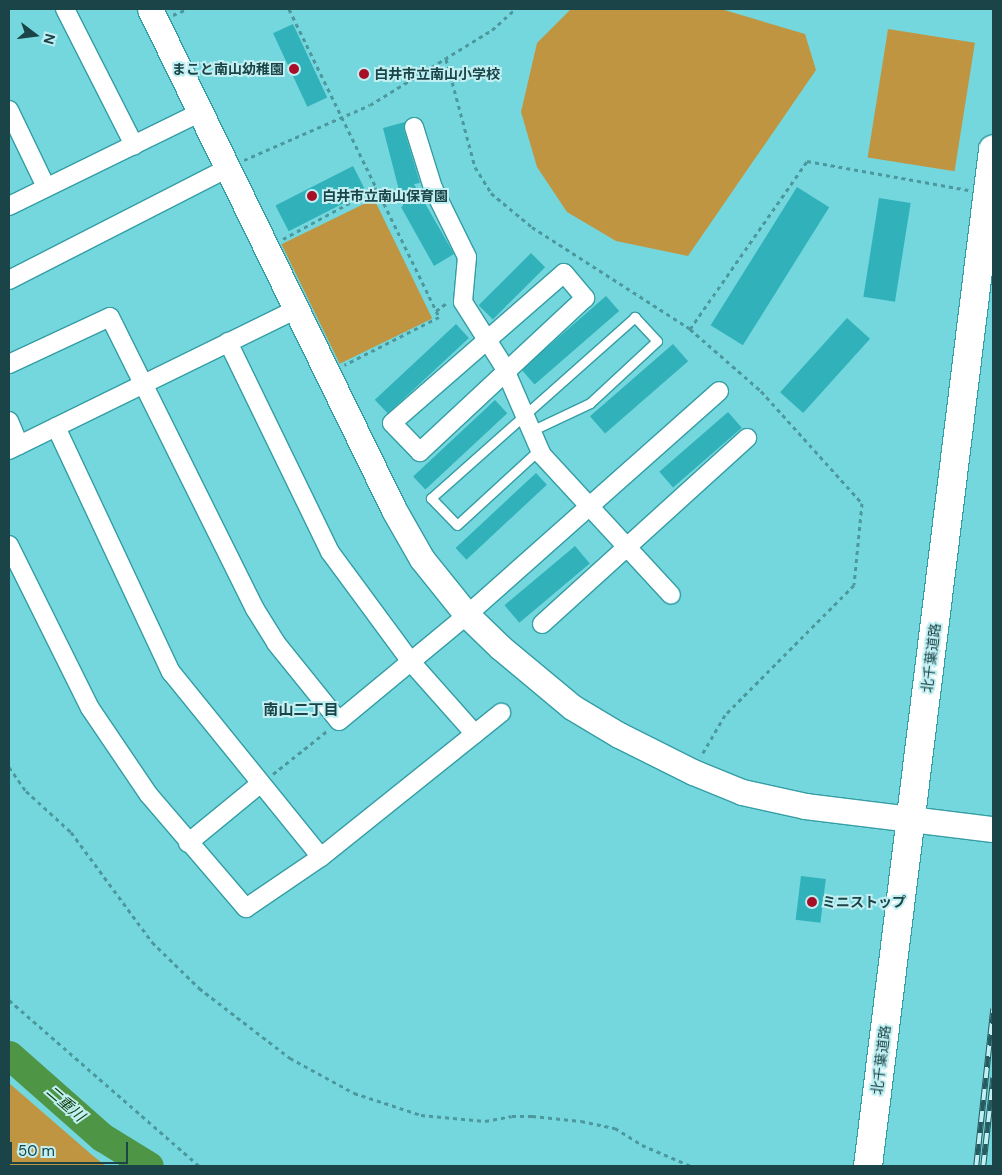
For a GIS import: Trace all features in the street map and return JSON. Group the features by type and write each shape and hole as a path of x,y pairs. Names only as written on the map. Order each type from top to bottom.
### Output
{"highway":[{"name":"北千葉道路","path":"870,1155 917,820 993,150"}],"street":[{"path":"66,9 134,145"},
{"path":"150,9 327,374 422,559 467,615 500,648 572,707 618,736 693,772 742,792 805,806 993,828"},
{"path":"9,110 46,187"},
{"path":"9,206 201,112"},
{"path":"414,126 433,188 467,256 463,302 490,340 526,412 540,449 589,508 671,594"},
{"path":"9,280 228,168"},
{"path":"564,273 585,298 507,373 420,452 392,423 490,340 564,273"},
{"path":"9,420 14,447 296,310"},
{"path":"9,364 110,317 255,608 276,643 339,721 467,615 719,391"},
{"path":"228,342 330,552 411,662 475,734"},
{"path":"56,427 171,672 321,857"},
{"path":"542,624 747,438"},
{"path":"9,546 90,708 149,795 188,843 246,908 321,857 501,713"},
{"path":"188,843 261,783"}],"lane":[{"path":"533,430 590,403 657,341 635,316 430,498 457,525 540,449"}],"path":[{"path":"289,9 439,317 327,374"},
{"path":"228,168 370,105 492,30 515,9"},
{"path":"446,59 475,167 491,193 532,227 690,329 761,391 862,503 854,586 725,715 693,772"},
{"path":"690,329 807,161 968,190"},
{"path":"266,248 377,188"},
{"path":"261,783 339,721"},
{"path":"9,767 26,790 71,832 152,942 199,988 290,1058 354,1093 421,1116 485,1121 512,1116 532,1116 581,1121 615,1128 642,1145 691,1166"},
{"path":"9,1000 199,1166"}],"shaded area":[{"path":"571,9 721,9 805,34 816,70 688,256 616,241 567,212 537,167 521,112 537,43"},
{"path":"888,29 975,43 955,171 868,157"},
{"path":"374,199 432,319 340,364 281,244"},
{"path":"9,1083 92,1155 106,1166 9,1166"}],"building":[{"path":"293,24 327,97 307,107 273,33"},
{"path":"405,122 404,130 420,183 414,184 454,254 434,266 401,207 403,206 383,128"},
{"path":"353,166 366,192 289,231 275,205"},
{"path":"797,187 829,207 743,345 711,325"},
{"path":"879,198 911,203 895,302 863,297"},
{"path":"531,253 545,267 493,319 479,305"},
{"path":"606,296 619,311 535,385 521,369"},
{"path":"847,318 870,339 803,413 780,392"},
{"path":"456,324 469,338 388,414 375,400"},
{"path":"673,344 688,361 605,434 590,416"},
{"path":"495,400 507,413 425,490 413,476"},
{"path":"728,412 742,428 673,488 659,472"},
{"path":"536,473 547,485 466,560 456,548"},
{"path":"575,546 590,564 519,623 505,605"},
{"path":"801,876 826,879 820,923 796,920"}],"waterway":[{"name":"二重川","path":"9,1055 102,1137 149,1166"}],"railway":[{"path":"976,1166 993,1009"},
{"path":"983,1166 993,1078"}],"place":[{"name":"まこと南山幼稚園","path":"294,69"},
{"name":"白井市立南山小学校","path":"364,74"},
{"name":"白井市立南山保育園","path":"312,196"},
{"name":"ミニストップ","path":"812,902"}],"district":[{"name":"南山二丁目","path":"301,711"}]}
